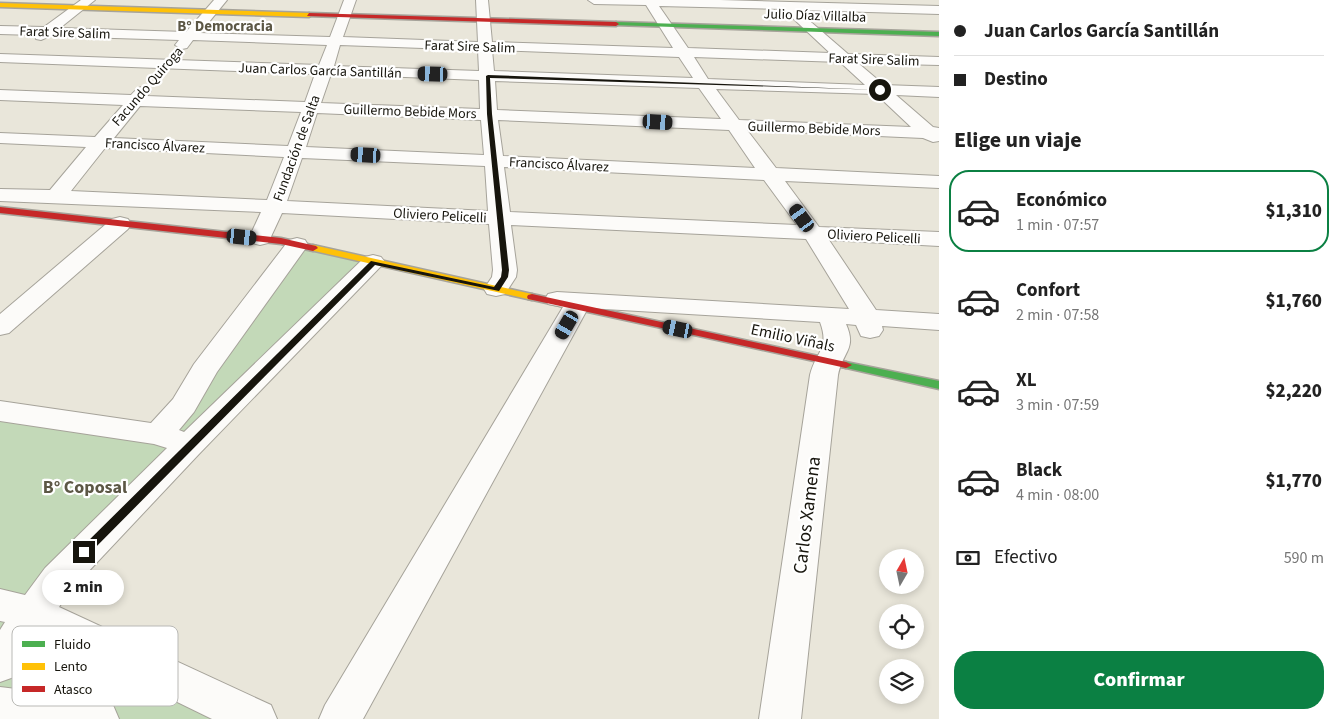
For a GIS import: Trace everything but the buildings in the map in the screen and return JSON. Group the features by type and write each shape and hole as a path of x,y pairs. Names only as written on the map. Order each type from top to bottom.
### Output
{"street":[{"path":"482,0 489,114 505,270 504,277 496,289"},
{"path":"594,0 781,2 939,10"},
{"path":"650,1 704,84 812,233 869,327 939,339"},
{"path":"781,2 935,136"},
{"path":"4,61 84,4"},
{"name":"Julio Díaz Villalba","path":"0,5 216,5 347,8 482,20 939,34"},
{"name":"Facundo Quiroga","path":"56,196 216,5"},
{"name":"Fundación de Salta","path":"260,238 275,206 293,152 347,8"},
{"name":"Farat Sire Salim","path":"0,30 939,61"},
{"name":"Juan Carlos García Santillán","path":"4,61 166,64 939,92"},
{"name":"Guillermo Bebide Mors","path":"0,94 734,125 935,136"},
{"name":"Francisco Álvarez","path":"0,138 939,182"},
{"name":"Oliviero Pelicelli","path":"0,195 275,206 939,239"},
{"path":"0,210 260,238 640,321 831,337 869,327 939,322"},
{"path":"0,327 120,224"},
{"path":"158,434 184,405 204,370 297,245"},
{"path":"0,664 16,609 58,579 188,446 373,262"},
{"path":"530,297 831,337"},
{"path":"340,719 576,308"},
{"name":"Emilio Viñals","path":"831,337 939,385"},
{"name":"Carlos Xamena","path":"780,719 831,337"},
{"path":"0,411 158,434 188,446"},
{"path":"16,609 52,626"},
{"path":"178,684 250,718"},
{"path":"0,707 98,719"}],"green space":[{"path":"297,245 373,262 33,612 60,626 12,626 12,706 178,706 178,687 240,719 98,719 0,707 0,410 158,433"}],"traffic: fast":[{"path":"616,24 939,34"},
{"path":"846,365 939,385"}],"traffic: slow":[{"path":"0,5 309,15"},
{"path":"313,248 532,297"}],"traffic: jam":[{"path":"309,15 616,24"},
{"path":"0,210 281,241 313,248"},
{"path":"532,297 846,365"}],"district":[{"name":"B° Democracia","path":"225,26"},
{"name":"B° Coposal","path":"85,487"}],"route":[{"path":"84,552 373,262 496,289 504,277 505,270 489,114 488,76 880,90"}]}
